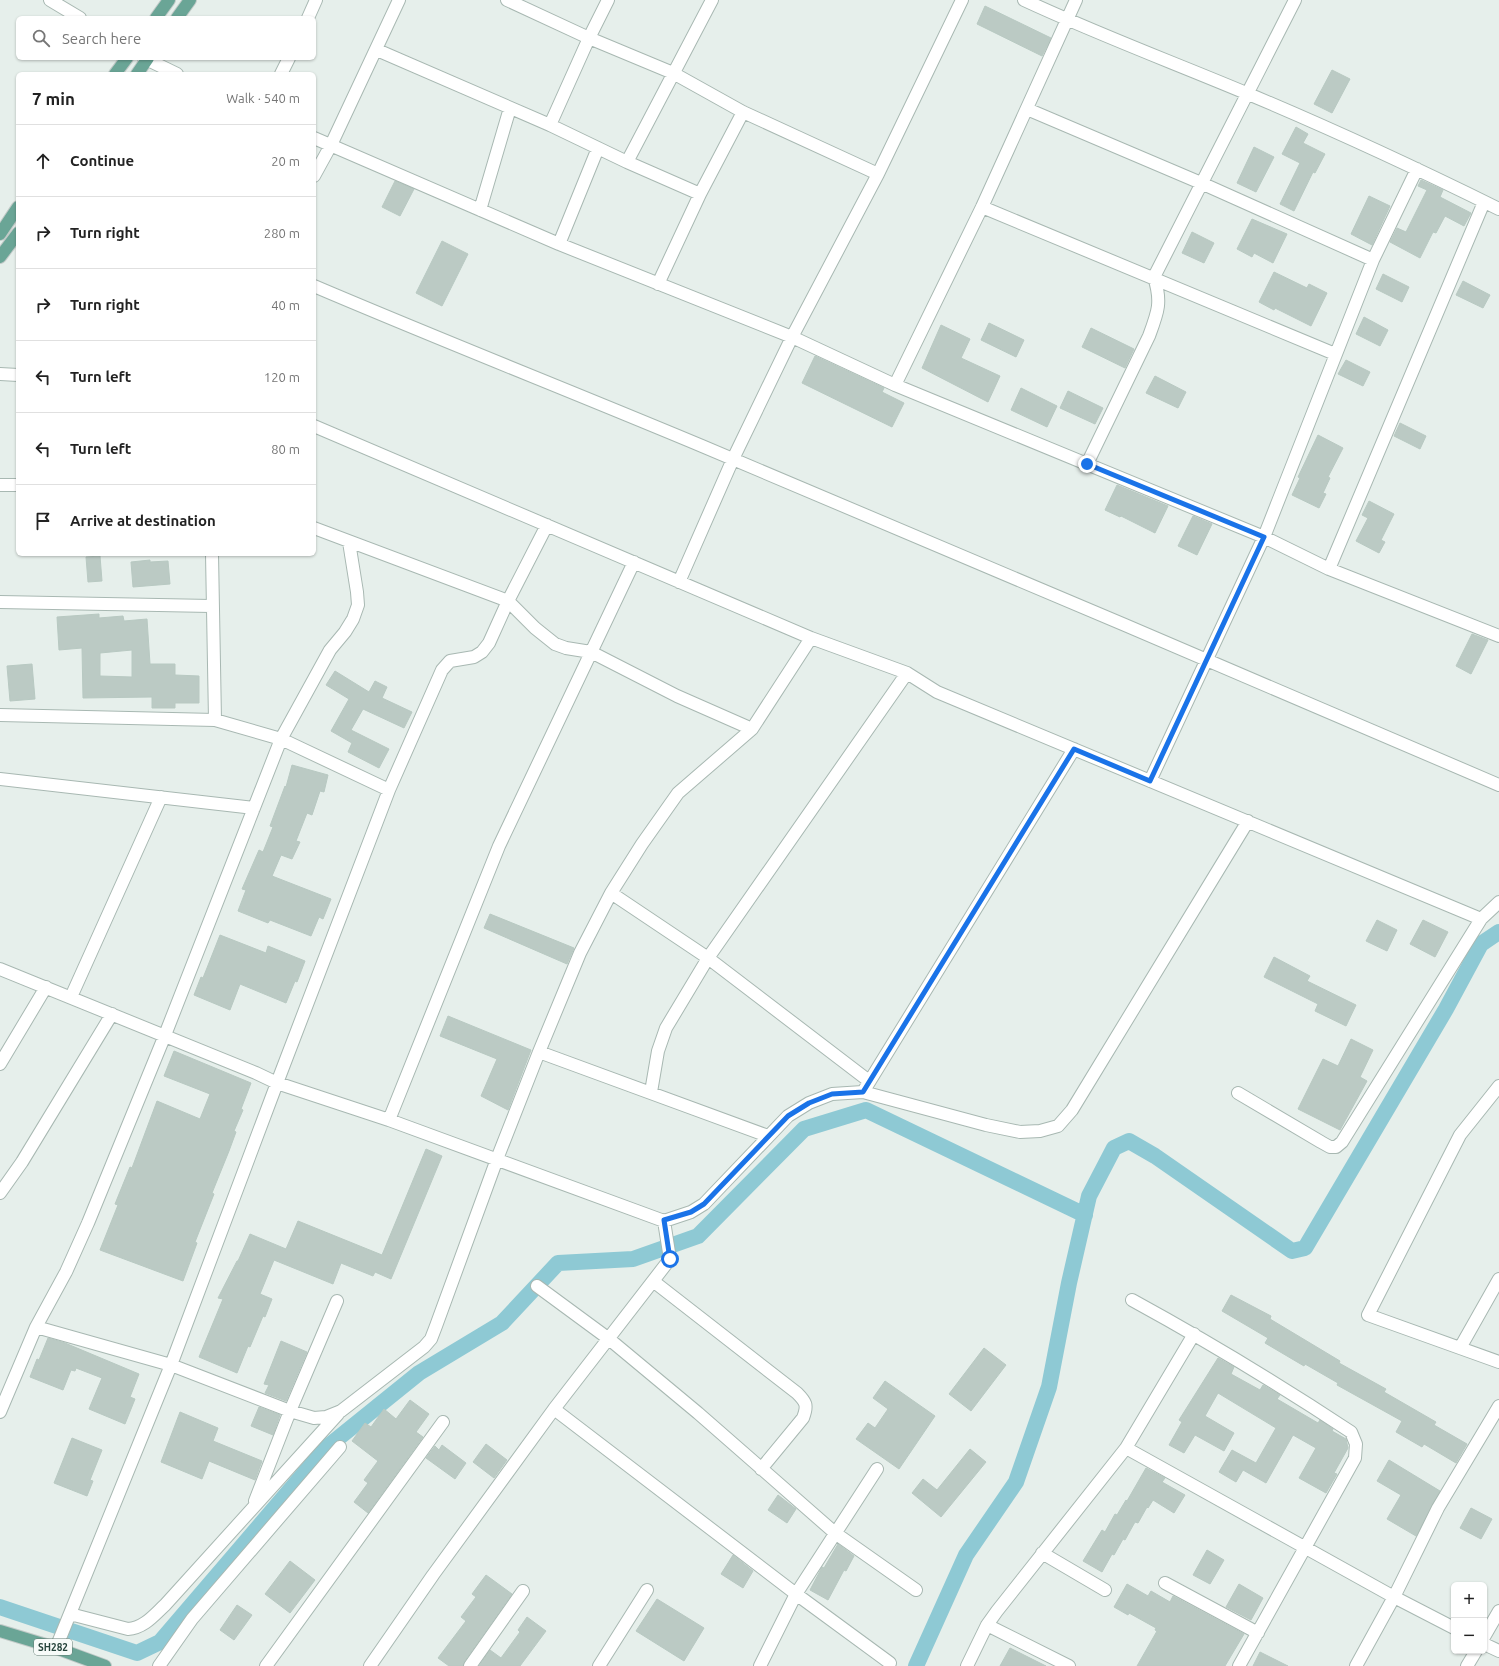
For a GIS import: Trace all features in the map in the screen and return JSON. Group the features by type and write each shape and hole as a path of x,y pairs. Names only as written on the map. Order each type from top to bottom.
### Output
{"main road":[{"path":"157,16 169,0"},
{"path":"178,16 190,0"},
{"path":"116,72 126,60"},
{"path":"138,72 146,60"},
{"path":"0,234 16,210"},
{"path":"0,257 16,236"},
{"name":"SH282","path":"1,1633 56,1648 101,1665"}],"street":[{"path":"51,0 77,16"},
{"path":"309,16 316,0"},
{"path":"316,172 331,145 377,50 399,0"},
{"path":"507,0 589,38 673,73 743,112 878,174"},
{"path":"550,125 589,38 608,0"},
{"path":"627,162 712,0"},
{"path":"679,582 733,459 792,337 878,174 962,0"},
{"path":"1024,0 1066,20 1247,94 1417,169 1499,209"},
{"path":"896,385 982,207 1076,0"},
{"path":"1087,464 1149,336 1155,320 1159,304 1158,292 1154,277 1295,0"},
{"path":"377,50 550,125 627,162 700,194"},
{"path":"149,60 173,72"},
{"path":"282,72 288,60"},
{"path":"480,210 510,108"},
{"path":"1027,109 1201,183 1373,260"},
{"path":"658,284 700,194 743,112"},
{"path":"316,139 559,244 792,337 896,385 1264,537 1329,569 1499,636"},
{"path":"559,244 598,148"},
{"path":"1150,781 1264,537 1373,260 1417,169"},
{"path":"1329,569 1484,202"},
{"path":"982,207 1154,277 1335,354"},
{"path":"316,287 411,328 733,459 1499,785"},
{"path":"0,374 16,375"},
{"path":"316,427 810,638 907,673 937,692 1481,919"},
{"path":"0,484 16,486"},
{"path":"56,1648 171,1365 276,1083 389,790 442,670 450,662 474,657 482,652 488,643 547,525"},
{"path":"316,529 508,601 545,637 556,644 566,648 591,652 677,696 752,729"},
{"path":"0,1412 36,1327 66,1272 88,1223 281,739 321,664 353,619 358,606 349,542"},
{"path":"212,556 215,720"},
{"path":"388,1120 499,846 634,562"},
{"path":"0,602 212,606"},
{"path":"70,1615 128,1629 137,1628 147,1622 165,1605 340,1411 424,1347 431,1339 497,1159 539,1052 580,953 611,893 642,844 678,793 752,729 810,638"},
{"path":"651,1092 658,1051 666,1028 708,958 907,673"},
{"path":"0,715 215,720 281,739 389,790"},
{"path":"863,1092 1074,749"},
{"path":"0,779 254,808"},
{"path":"71,997 161,797"},
{"path":"0,969 256,1073 276,1083 388,1120 497,1159 665,1224 704,1204 788,1116 809,1103 832,1094 863,1092 986,1125 1020,1132 1040,1131 1058,1126 1072,1110 1248,821"},
{"path":"611,893 708,958 869,1081"},
{"path":"1238,1093 1321,1142 1330,1147 1336,1148 1342,1142 1481,919 1499,902"},
{"path":"0,1064 46,987"},
{"path":"0,1193 22,1162 112,1014"},
{"path":"539,1052 768,1136"},
{"path":"1499,1086 1460,1135 1368,1315 1499,1362"},
{"path":"370,1666 433,1575 554,1409 670,1259 665,1224"},
{"path":"1460,1348 1499,1279"},
{"path":"653,1281 797,1392 805,1400 807,1409 803,1418 761,1468"},
{"path":"536,1286 609,1339 761,1468 835,1534 916,1590"},
{"path":"1132,1300 1194,1334 1288,1390 1351,1432 1356,1444 1355,1458 1239,1666"},
{"path":"251,1510 290,1411 337,1301"},
{"path":"36,1327 171,1365 290,1411 314,1418 326,1417 340,1411"},
{"path":"967,1666 987,1625 997,1611 1126,1448 1194,1334"},
{"path":"1356,1666 1394,1597 1438,1508 1499,1406"},
{"path":"554,1409 796,1594 890,1663"},
{"path":"266,1666 442,1422"},
{"path":"160,1666 192,1619 340,1447"},
{"path":"1126,1448 1394,1597 1451,1626"},
{"path":"760,1666 796,1594 877,1469"},
{"path":"1042,1553 1105,1590"},
{"path":"1166,1583 1258,1633"},
{"path":"599,1666 647,1590"},
{"path":"470,1666 523,1591"},
{"path":"1487,1632 1499,1611"},
{"path":"987,1625 1069,1666"},
{"path":"1487,1645 1499,1651"},
{"path":"1467,1666 1474,1654"}],"building":[{"path":"985,6 1051,38 1042,56 977,24"},
{"path":"1332,70 1350,79 1332,113 1314,104"},
{"path":"1296,127 1308,134 1303,143 1325,154 1315,173 1313,172 1294,211 1280,204 1300,163 1282,154"},
{"path":"1254,147 1274,157 1256,192 1237,183"},
{"path":"1421,180 1443,190 1440,197 1471,213 1464,226 1445,216 1436,233 1433,232 1420,258 1390,242 1397,228 1406,232 1427,190 1418,186"},
{"path":"395,181 414,189 400,216 382,207"},
{"path":"1369,196 1390,206 1372,245 1351,234"},
{"path":"1252,219 1287,234 1273,263 1254,253 1252,257 1237,249"},
{"path":"1192,232 1214,243 1204,263 1182,253"},
{"path":"442,241 468,254 442,306 416,293"},
{"path":"1274,272 1307,288 1309,284 1327,293 1311,326 1275,308 1274,310 1259,302"},
{"path":"1383,274 1409,287 1402,302 1376,289"},
{"path":"1463,281 1490,295 1483,308 1456,295"},
{"path":"1364,317 1388,330 1380,346 1356,334"},
{"path":"989,323 1024,340 1016,357 981,340"},
{"path":"941,325 970,339 961,358 1000,376 988,402 922,368"},
{"path":"1091,328 1134,349 1125,368 1082,347"},
{"path":"815,356 884,388 882,392 904,403 892,427 802,383"},
{"path":"1346,360 1370,372 1363,386 1338,374"},
{"path":"1155,376 1186,392 1178,408 1146,393"},
{"path":"1021,388 1057,406 1047,427 1011,410"},
{"path":"1068,391 1103,408 1095,424 1060,408"},
{"path":"1400,423 1426,436 1420,449 1394,436"},
{"path":"1318,435 1343,448 1328,477 1330,478 1323,493 1326,494 1319,508 1292,495 1300,478 1298,477"},
{"path":"1117,485 1168,506 1155,533 1121,516 1120,517 1105,510"},
{"path":"1369,501 1394,514 1381,540 1385,542 1379,553 1356,541 1368,518 1362,515"},
{"path":"1193,516 1212,524 1197,555 1178,546"},
{"path":"100,556 102,581 88,582 86,557"},
{"path":"150,560 150,562 168,561 170,584 133,587 131,562"},
{"path":"99,614 99,618 123,616 124,621 147,619 150,664 175,664 175,675 199,676 199,703 175,703 175,708 152,708 152,697 83,698 82,648 59,650 57,617","holes":["132,650 132,677 100,676 100,653"]},
{"path":"1472,634 1488,640 1471,674 1456,666"},
{"path":"32,664 35,699 10,701 7,666"},
{"path":"335,671 369,692 375,681 387,687 382,698 412,712 404,728 363,709 351,730 389,749 379,768 348,752 352,743 331,731 349,699 326,685"},
{"path":"292,765 328,775 324,792 320,791 312,815 307,813 296,841 300,842 292,859 281,855 272,876 331,899 323,919 319,917 311,936 270,920 268,923 238,911 246,890 242,889 259,850 263,852 273,827 270,826 285,786 286,787"},
{"path":"490,914 574,948 567,964 484,928"},
{"path":"1377,920 1397,930 1387,951 1366,941"},
{"path":"1423,920 1448,932 1435,957 1410,944"},
{"path":"220,935 266,953 268,946 305,961 297,982 295,981 286,1003 240,984 230,1010 194,995 201,977 203,978"},
{"path":"1274,957 1310,976 1307,981 1356,1005 1346,1026 1315,1011 1318,1004 1264,977"},
{"path":"448,1016 531,1050 508,1110 481,1096 497,1059 440,1036"},
{"path":"1351,1039 1373,1050 1360,1077 1367,1081 1340,1130 1298,1109 1323,1059 1338,1066"},
{"path":"174,1051 251,1083 241,1109 243,1110 234,1131 236,1132 212,1193 214,1194 195,1242 197,1243 183,1281 100,1250 118,1205 115,1204 130,1167 132,1168 157,1101 200,1119 210,1094 164,1076"},
{"path":"426,1149 442,1156 391,1279 375,1272 373,1276 341,1263 333,1284 274,1260 260,1294 272,1299 250,1347 248,1346 237,1373 199,1357 223,1299 218,1298 238,1261 250,1234 286,1249 298,1221 382,1255"},
{"path":"1231,1295 1271,1316 1270,1319 1340,1361 1339,1363 1386,1389 1384,1392 1436,1422 1434,1425 1467,1444 1456,1463 1424,1444 1422,1447 1396,1432 1402,1421 1337,1385 1338,1383 1305,1364 1304,1366 1265,1343 1268,1338 1222,1311"},
{"path":"48,1338 65,1343 139,1374 130,1397 135,1399 125,1424 89,1409 102,1378 76,1368 75,1371 71,1370 63,1390 30,1377"},
{"path":"281,1341 307,1352 286,1401 265,1393 269,1385 264,1384"},
{"path":"984,1348 1006,1365 971,1411 949,1394"},
{"path":"1218,1358 1234,1367 1231,1374 1260,1390 1263,1385 1280,1395 1277,1399 1318,1423 1320,1420 1333,1429 1332,1431 1346,1439 1348,1448 1334,1473 1337,1474 1326,1493 1299,1478 1316,1448 1293,1435 1266,1483 1243,1470 1236,1482 1219,1472 1232,1450 1256,1463 1276,1428 1218,1393 1205,1416 1234,1433 1224,1451 1195,1435 1184,1453 1169,1445 1182,1422 1179,1420"},
{"path":"885,1381 935,1416 899,1469 856,1439 868,1423 875,1428 888,1409 873,1398"},
{"path":"410,1400 429,1414 416,1432 423,1437 368,1513 354,1502 368,1483 364,1480 378,1461 352,1441 365,1423 371,1427 384,1409 396,1419"},
{"path":"259,1407 280,1415 273,1435 251,1426"},
{"path":"180,1412 218,1428 213,1441 262,1461 255,1480 209,1461 202,1479 161,1462"},
{"path":"72,1438 102,1450 90,1480 93,1481 87,1496 54,1483"},
{"path":"486,1444 507,1460 494,1478 473,1462"},
{"path":"442,1445 466,1463 455,1479 426,1458 435,1446 439,1450"},
{"path":"970,1449 986,1462 941,1517 912,1493 923,1479 937,1490"},
{"path":"1389,1460 1440,1491 1416,1536 1387,1519 1401,1495 1377,1481"},
{"path":"1146,1468 1165,1478 1162,1482 1185,1495 1174,1513 1153,1500 1148,1508 1147,1507 1138,1523 1135,1522 1125,1540 1123,1539 1114,1555 1112,1554 1102,1572 1083,1561 1102,1530 1105,1532 1115,1514 1117,1515 1126,1500 1127,1501"},
{"path":"778,1495 796,1509 787,1523 768,1510"},
{"path":"1471,1508 1492,1519 1481,1539 1460,1528"},
{"path":"838,1544 854,1556 846,1571 844,1570 828,1600 810,1590 822,1567 824,1568"},
{"path":"1207,1550 1224,1560 1210,1584 1193,1575"},
{"path":"733,1555 753,1571 743,1588 721,1574"},
{"path":"290,1561 315,1580 290,1613 265,1594"},
{"path":"486,1575 512,1594 464,1662 463,1666 449,1666 438,1658 466,1621 461,1617 476,1597 472,1594"},
{"path":"1127,1584 1148,1596 1151,1591 1170,1602 1173,1596 1244,1634 1225,1666 1137,1666 1157,1631 1155,1630 1156,1628 1129,1613 1128,1615 1114,1607"},
{"path":"1239,1584 1263,1598 1251,1620 1226,1607"},
{"path":"657,1599 704,1628 684,1661 636,1631"},
{"path":"237,1605 252,1615 234,1640 220,1630"},
{"path":"527,1617 546,1631 520,1666 479,1666 490,1650 501,1658 520,1632 518,1630"},
{"path":"1010,1648 1046,1666 1000,1666"},
{"path":"1260,1652 1288,1666 1253,1666"}],"waterway":[{"path":"916,1666 966,1555 1016,1482 1049,1387 1069,1283 1089,1196 1114,1148 1129,1141 1155,1156 1292,1251 1305,1248 1446,1009 1481,944 1499,932"},
{"path":"0,1607 137,1653 160,1642 326,1448 419,1373 502,1323 558,1263 633,1259 698,1236 804,1129 866,1110 1085,1215"}],"route":[{"path":"670,1259 664,1220 691,1212 704,1204 788,1116 809,1103 832,1094 863,1092 1074,749 1150,781 1264,537 1087,464"}]}
